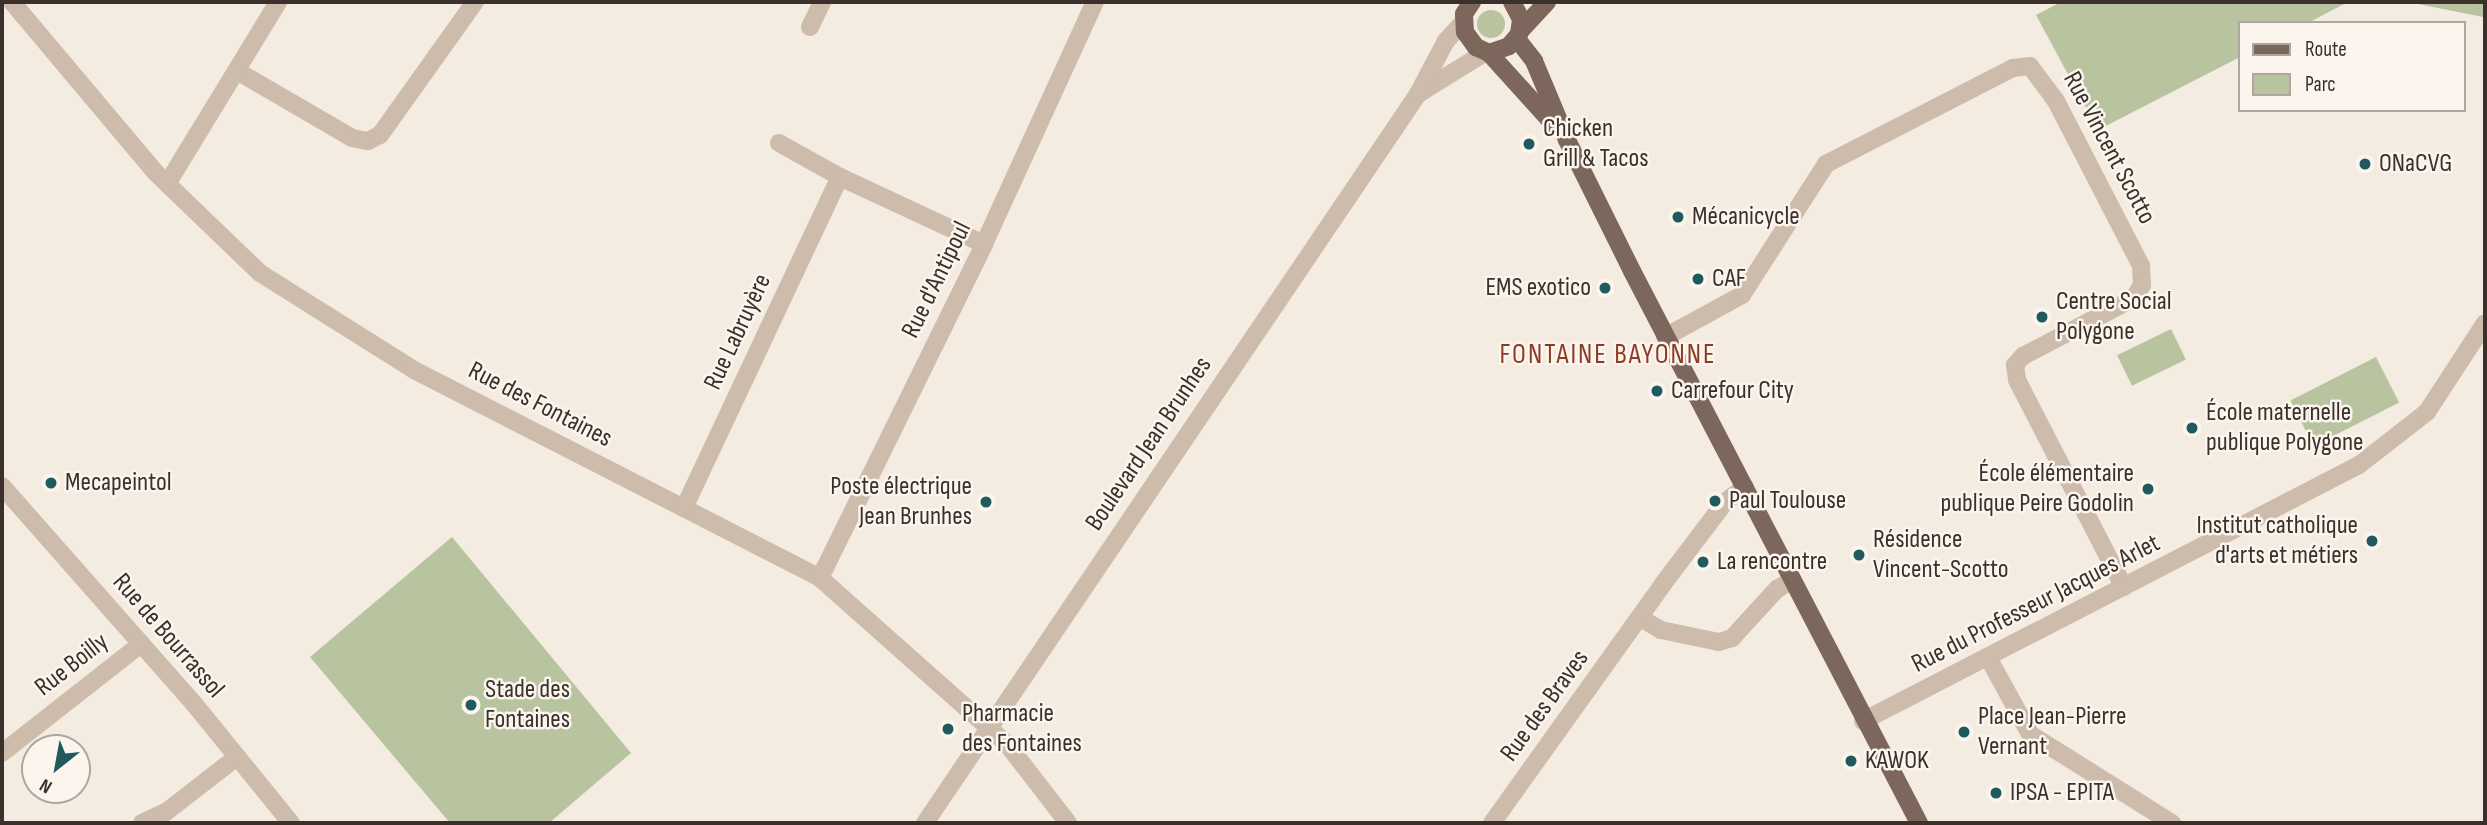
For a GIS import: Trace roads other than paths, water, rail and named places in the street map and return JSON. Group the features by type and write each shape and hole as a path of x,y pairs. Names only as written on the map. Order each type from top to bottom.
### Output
{"main road":[{"path":"1513,2 1521,19 1519,34 1534,61 1567,140 1665,337 1745,487 1863,721 1919,823"},
{"path":"1488,52 1503,50 1547,2"},
{"path":"1465,10 1469,40 1488,52 1567,140"}],"street":[{"name":"Rue des Fontaines","path":"12,2 167,184 280,287 414,370 820,578 1014,753 1068,823"},
{"path":"167,184 278,2"},
{"path":"237,71 352,138 368,141 380,135 475,2"},
{"path":"810,27 822,2"},
{"name":"Rue d'Antipoul","path":"820,578 984,244 1095,2"},
{"name":"Boulevard Jean Brunhes","path":"925,823 1418,94 1465,10"},
{"name":"Boulevard Jean Brunhes","path":"1418,94 1488,52"},
{"name":"Rue Vincent Scotto","path":"1665,337 1734,303 1826,164 2013,68 2030,66 2039,74 2141,266 2142,285 2134,298 2023,356 2015,365 2017,380 2124,587"},
{"path":"779,143 840,177 984,244"},
{"name":"Rue Labruyère","path":"684,508 840,177"},
{"name":"Rue du Professeur Jacques Arlet","path":"1863,721 1989,659 2359,465 2389,444 2444,391 2485,323"},
{"name":"Rue des Braves","path":"1492,823 1725,502 1745,487"},
{"name":"Rue de Bourrassol","path":"3,492 141,644 291,823"},
{"path":"1642,619 1661,630 1719,642 1732,638 1777,589 1792,580"},
{"name":"Rue Boilly","path":"2,752 141,644"},
{"path":"1989,659 2030,734 2172,823"},
{"path":"142,823 166,813 237,757"}],"place":[{"name":"Chicken Grill & Tacos","path":"1529,144"},
{"name":"ONaCVG","path":"2365,164"},
{"name":"Mécanicycle","path":"1678,217"},
{"name":"CAF","path":"1698,279"},
{"name":"EMS exotico","path":"1605,288"},
{"name":"Centre Social Polygone","path":"2042,317"},
{"name":"Carrefour City","path":"1657,391"},
{"name":"École maternelle publique Polygone","path":"2192,428"},
{"name":"Mecapeintol","path":"51,483"},
{"name":"École élémentaire publique Peire Godolin","path":"2148,489"},
{"name":"Paul Toulouse","path":"1715,501"},
{"name":"Poste électrique Jean Brunhes","path":"986,502"},
{"name":"Institut catholique d'arts et métiers","path":"2372,541"},
{"name":"Résidence Vincent-Scotto","path":"1859,555"},
{"name":"La rencontre","path":"1703,562"},
{"name":"Stade des Fontaines","path":"471,705"},
{"name":"Pharmacie des Fontaines","path":"948,729"},
{"name":"Place Jean-Pierre Vernant","path":"1964,732"},
{"name":"KAWOK","path":"1851,761"},
{"name":"IPSA - EPITA","path":"1996,793"}],"district":[{"name":"FONTAINE BAYONNE","path":"1608,355"}]}
